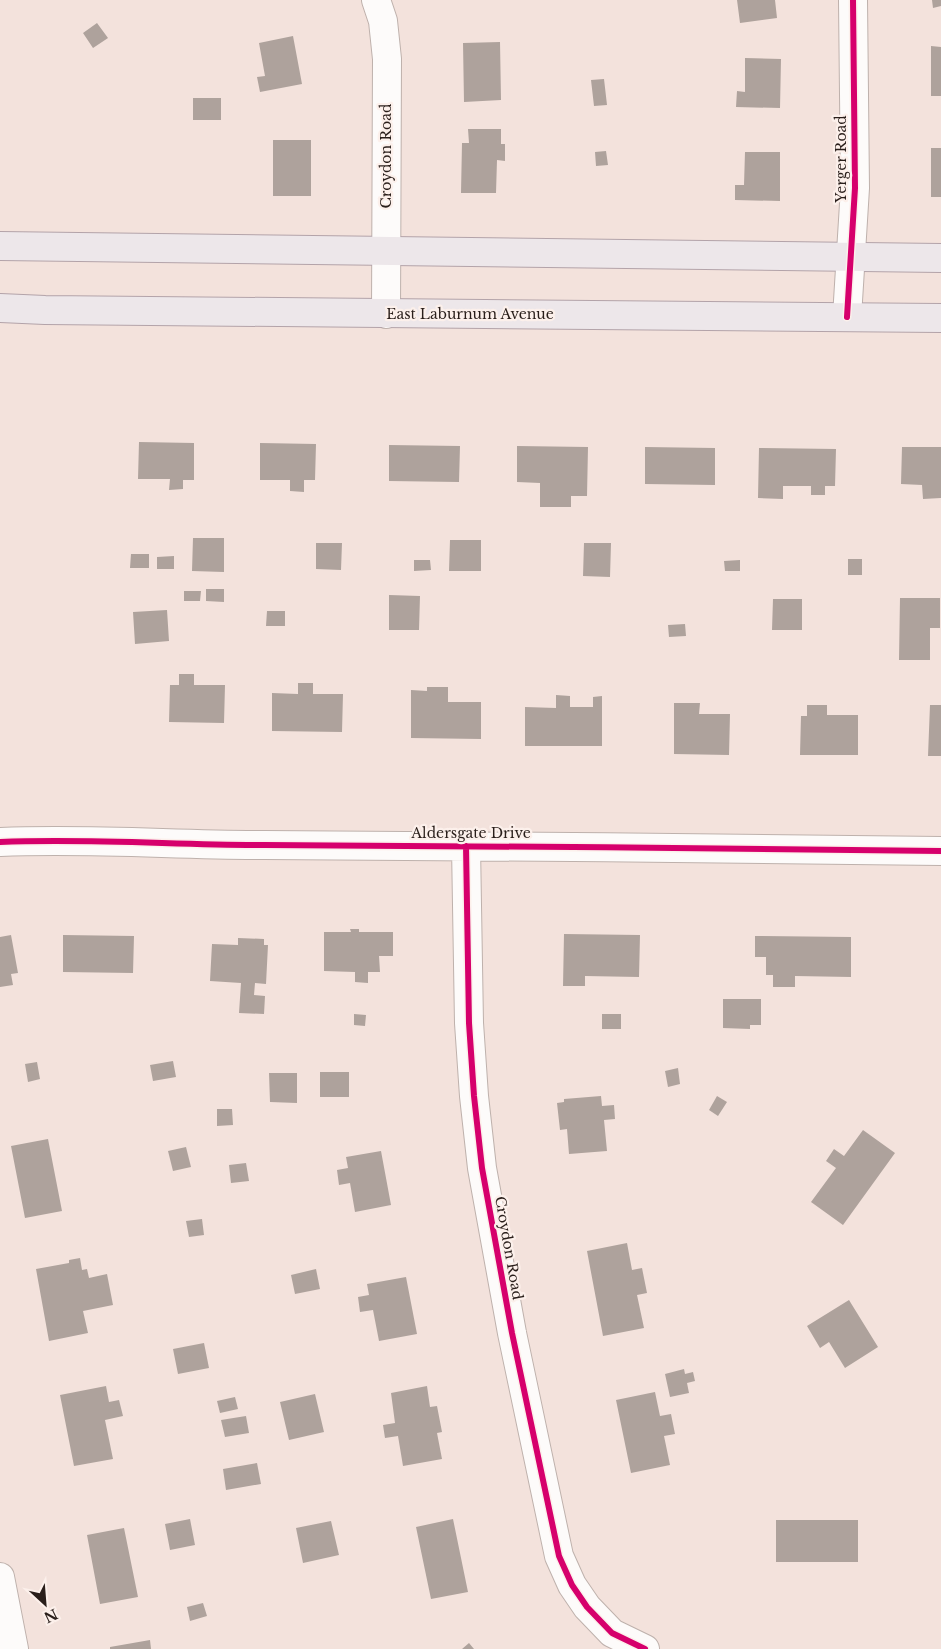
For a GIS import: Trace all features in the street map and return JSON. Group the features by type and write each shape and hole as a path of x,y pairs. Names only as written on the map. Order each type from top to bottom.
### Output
{"main road":[{"path":"0,246 941,258"},
{"name":"East Laburnum Avenue","path":"0,308 386,314 941,318"}],"street":[{"name":"Croydon Road","path":"376,0 383,20 387,59 386,314"},
{"name":"Yerger Road","path":"847,318 855,188 853,0"},
{"name":"Aldersgate Drive","path":"0,842 941,850"},
{"name":"Croydon Road","path":"466,846 468,1022 482,1168 510,1324 559,1556 572,1585 582,1600 612,1633 645,1649"},
{"path":"0,1577 14,1649"}],"building":[{"path":"737,0 775,0 777,18 740,23"},
{"path":"932,0 941,0 941,6 933,8"},
{"path":"97,23 108,38 93,48 83,33"},
{"path":"293,36 302,84 260,92 257,77 265,76 259,43"},
{"path":"500,42 501,100 464,102 463,43"},
{"path":"931,46 941,47 941,96 931,96"},
{"path":"745,58 781,59 780,108 736,107 737,91 745,92"},
{"path":"604,79 607,105 594,106 591,80"},
{"path":"193,98 221,98 221,120 193,120"},
{"path":"468,129 501,129 501,144 505,144 505,161 497,160 496,193 461,193 462,143 469,143"},
{"path":"273,140 311,140 311,196 273,196"},
{"path":"931,148 941,148 941,197 931,197"},
{"path":"606,151 608,165 596,166 595,152"},
{"path":"745,152 780,152 780,201 735,200 735,185 744,185"},
{"path":"139,442 194,443 194,480 183,480 183,489 169,490 170,479 138,479"},
{"path":"260,443 316,444 315,480 304,480 304,492 290,491 290,480 260,480"},
{"path":"389,445 460,446 459,482 389,481"},
{"path":"517,446 588,447 587,496 571,496 571,507 540,507 540,483 517,482"},
{"path":"645,447 715,448 715,485 645,484"},
{"path":"902,447 941,447 941,498 923,499 922,485 901,484"},
{"path":"759,448 836,449 835,486 825,486 825,495 811,495 811,486 783,486 783,499 758,498"},
{"path":"193,538 224,538 224,572 192,571"},
{"path":"450,540 481,540 481,571 449,571"},
{"path":"316,543 342,543 341,570 316,569"},
{"path":"584,543 611,543 610,577 583,576"},
{"path":"131,554 149,554 149,568 130,568"},
{"path":"174,556 174,569 157,569 157,557"},
{"path":"848,559 862,559 862,575 848,575"},
{"path":"414,560 430,560 431,570 414,571"},
{"path":"740,560 740,571 725,571 724,561"},
{"path":"206,589 224,589 224,602 206,601"},
{"path":"184,591 201,591 200,601 184,601"},
{"path":"389,595 420,596 419,630 389,630"},
{"path":"900,598 940,598 940,628 930,628 930,660 899,660"},
{"path":"773,599 802,599 802,630 772,630"},
{"path":"167,610 169,641 135,644 133,612"},
{"path":"267,611 285,611 285,626 266,626"},
{"path":"685,624 686,636 669,637 668,625"},
{"path":"179,674 194,674 194,685 225,685 224,723 169,722 170,685 179,685"},
{"path":"298,683 313,683 313,694 343,694 342,732 272,731 272,693 298,694"},
{"path":"427,687 448,687 448,702 481,702 481,739 411,738 411,690 427,691"},
{"path":"556,695 570,696 570,707 593,707 593,697 602,696 602,746 525,746 525,707 556,708"},
{"path":"674,703 700,703 699,714 730,714 729,755 674,754"},
{"path":"807,705 827,705 827,715 858,715 858,755 800,755 801,716 807,716"},
{"path":"930,705 941,705 941,756 928,756"},
{"path":"350,929 359,929 359,932 393,932 393,956 379,956 380,972 368,972 368,983 355,982 355,972 324,971 324,932 351,932"},
{"path":"564,934 640,935 639,977 585,976 585,986 563,986"},
{"path":"11,935 18,973 11,974 13,985 0,987 0,937"},
{"path":"63,935 134,936 133,973 63,972"},
{"path":"755,936 851,937 851,977 795,976 795,987 773,987 773,975 766,975 766,957 755,957"},
{"path":"238,938 264,939 264,945 268,945 266,984 255,983 254,995 265,996 264,1014 239,1013 241,983 210,981 212,944 238,945"},
{"path":"723,999 761,999 761,1025 750,1025 750,1029 723,1028"},
{"path":"354,1014 366,1015 365,1026 354,1025"},
{"path":"602,1014 621,1014 621,1029 602,1029"},
{"path":"173,1061 176,1077 153,1081 150,1065"},
{"path":"37,1062 40,1079 28,1082 25,1064"},
{"path":"678,1068 680,1084 668,1087 665,1071"},
{"path":"320,1072 349,1072 349,1097 320,1097"},
{"path":"269,1073 297,1073 297,1103 270,1102"},
{"path":"601,1096 602,1106 614,1105 615,1119 604,1120 607,1151 569,1154 567,1129 560,1130 557,1103 564,1102 564,1099"},
{"path":"717,1096 727,1102 718,1116 709,1110"},
{"path":"217,1109 232,1109 233,1125 217,1126"},
{"path":"863,1130 895,1153 843,1225 811,1202 836,1168 826,1161 834,1149 844,1156"},
{"path":"48,1139 62,1211 25,1218 11,1146"},
{"path":"186,1147 191,1167 173,1171 168,1151"},
{"path":"381,1151 391,1205 355,1212 350,1183 339,1185 337,1170 348,1168 346,1157"},
{"path":"246,1163 249,1181 231,1183 229,1165"},
{"path":"202,1219 204,1235 189,1237 186,1221"},
{"path":"627,1243 632,1270 642,1268 647,1293 637,1295 644,1328 603,1336 587,1251"},
{"path":"80,1258 82,1270 87,1269 89,1278 107,1274 113,1305 83,1311 88,1333 49,1341 36,1269 69,1263 69,1260"},
{"path":"316,1269 320,1289 295,1294 291,1275"},
{"path":"406,1277 417,1334 379,1341 373,1310 360,1312 358,1297 369,1295 367,1284"},
{"path":"849,1300 878,1347 845,1368 829,1342 820,1348 807,1326"},
{"path":"204,1343 209,1368 178,1374 173,1349"},
{"path":"684,1369 685,1374 693,1372 695,1381 687,1383 689,1393 670,1397 665,1374"},
{"path":"106,1386 109,1402 119,1400 123,1416 105,1420 113,1459 74,1466 60,1395"},
{"path":"427,1386 430,1407 437,1406 442,1432 437,1433 442,1459 403,1466 398,1436 385,1438 383,1425 395,1423 391,1393"},
{"path":"655,1392 660,1416 671,1414 675,1434 664,1436 670,1465 631,1473 616,1400"},
{"path":"315,1394 324,1432 289,1440 280,1402"},
{"path":"235,1397 238,1409 220,1413 217,1401"},
{"path":"246,1416 249,1433 225,1437 221,1420"},
{"path":"257,1463 261,1484 226,1490 223,1469"},
{"path":"190,1519 195,1545 170,1550 165,1524"},
{"path":"453,1519 468,1592 431,1599 416,1527"},
{"path":"776,1520 858,1520 858,1562 776,1562"},
{"path":"331,1521 339,1555 303,1563 296,1528"},
{"path":"124,1528 138,1597 100,1604 87,1535"},
{"path":"203,1603 207,1616 190,1621 187,1607"},
{"path":"150,1640 151,1649 110,1649 110,1647"},
{"path":"469,1643 474,1649 462,1649"}],"cycle path":[{"path":"847,317 855,188 853,0"},
{"path":"0,842 66,841 232,845 941,851"},
{"path":"466,846 469,1023 474,1096 482,1168 512,1333 559,1556 572,1585 587,1607 612,1633 645,1649"}]}
